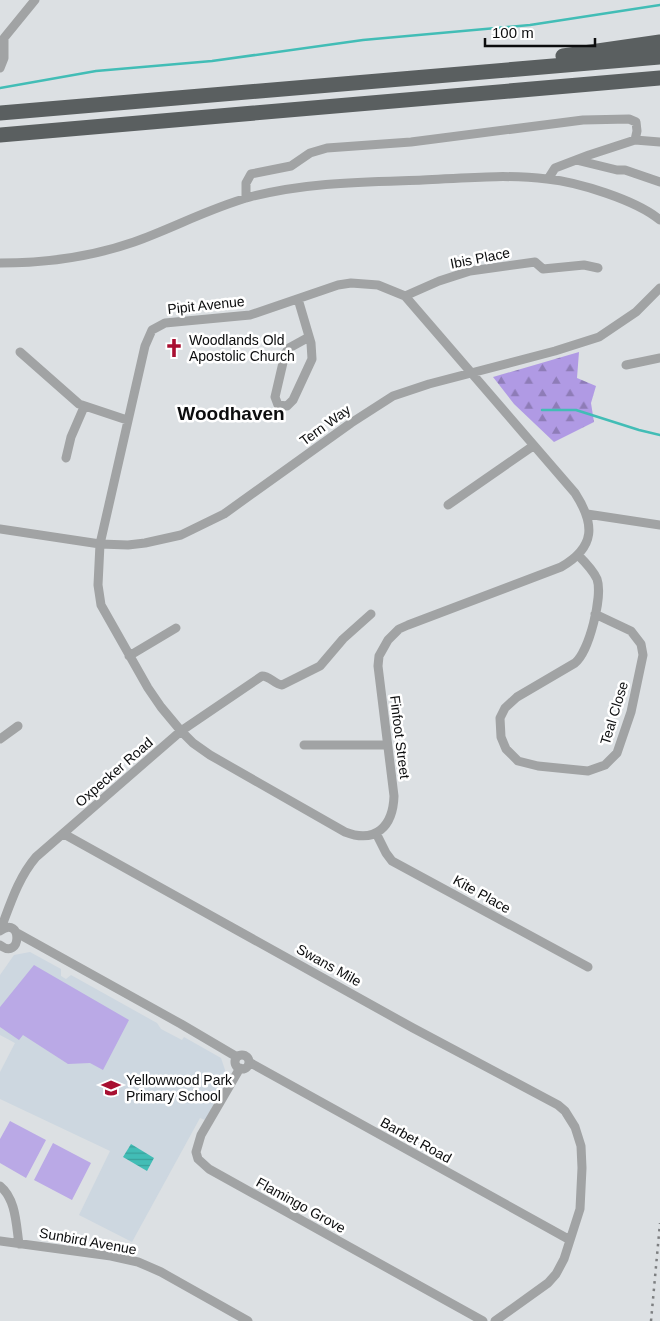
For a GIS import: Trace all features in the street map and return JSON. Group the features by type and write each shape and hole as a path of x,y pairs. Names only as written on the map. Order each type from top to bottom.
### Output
{"highway":[{"path":"408,79 660,42"},
{"path":"0,113 660,57"},
{"path":"0,135 316,106 660,78"}],"street":[{"path":"0,68 4,58 2,49 6,34 35,0"},
{"path":"246,198 246,183 251,174 292,166 310,153 327,148 411,142 559,123 629,119 634,121 637,131 635,140"},
{"path":"548,179 553,170 574,160 635,140 660,142"},
{"path":"574,160 617,170 625,170 660,182"},
{"path":"0,263 68,259 98,253 134,242 246,198 282,190 335,184 508,176 548,179 580,186 631,203 645,209 660,220"},
{"name":"Ibis Place","path":"405,296 470,271 535,262 543,269 584,265 598,268"},
{"name":"Pipit Avenue","path":"100,544 145,346 155,327 173,321 250,315 338,285 351,283 378,285 405,296 473,373"},
{"name":"Tern Way","path":"0,530 100,544 128,545 181,535 197,529 224,514 383,402 415,388 564,349 599,337 636,312 660,288"},
{"path":"298,299 309,337 313,354 310,365 293,400 287,406 278,405 275,397 285,354 290,348 309,337"},
{"path":"20,352 74,401 84,407 127,420"},
{"path":"626,365 660,358"},
{"path":"473,373 533,446 575,493 587,514 588,537 578,555"},
{"path":"66,458 71,437 84,407"},
{"path":"448,505 533,446"},
{"path":"587,514 660,525"},
{"path":"100,544 98,585 101,604 129,656 156,700 181,731 210,755 345,832 364,836 376,833"},
{"name":"Teal Close","path":"578,555 598,581 599,594 584,652 578,661 517,697 505,708 500,718 501,737 506,749 518,761 538,766 588,771 605,766 617,753 630,712 643,654 641,644 631,631 595,614"},
{"name":"Finfoot Street","path":"376,833 384,827 393,811 394,796 378,666 382,648 393,634 408,625 561,566 578,555"},
{"name":"Oxpecker Road","path":"5,948 17,942 5,929 8,910 28,866 36,857 181,731 262,676 267,676 275,683 282,685 320,666 338,644 371,614"},
{"path":"129,656 176,628"},
{"path":"0,739 18,726"},
{"path":"304,745 387,745"},
{"name":"Kite Place","path":"376,833 386,854 392,860 588,967"},
{"name":"Swans Mile","path":"64,834 565,1111 576,1127 582,1155 580,1209 570,1240"},
{"path":"5,929 181,1024 237,1057 244,1055 248,1058 247,1067 240,1068 236,1063 237,1057"},
{"path":"5,948 41,947"},
{"name":"Barbet Road","path":"249,1062 570,1240"},
{"name":"Flamingo Grove","path":"240,1068 201,1135 196,1152 200,1161 209,1169 483,1321"},
{"path":"0,1186 7,1192 12,1202 19,1244"},
{"path":"495,1321 553,1278 564,1258 570,1240"},
{"name":"Sunbird Avenue","path":"0,1241 111,1256 138,1262 248,1321"}],"shaded area":[{"name":"Yellowwood Park Primary School","path":"30,952 61,969 61,976 66,979 71,975 157,1023 161,1029 182,1040 184,1037 221,1058 228,1079 205,1120 200,1118 132,1242 79,1215 110,1151 0,1099 0,1072 15,1043 0,1035 0,975 14,955"},
{"path":"34,965 129,1020 103,1070 90,1063 68,1064 23,1035 19,1040 0,1027 0,1007"},
{"path":"10,1121 46,1140 26,1178 0,1163 0,1139"},
{"path":"53,1143 91,1163 72,1200 34,1180"}],"green space":[{"path":"579,352 577,378 596,386 591,403 594,422 554,442 514,404 493,377"}],"water":[{"path":"131,1144 154,1158 147,1171 123,1157"}],"waterway":[{"path":"0,88 96,71 212,61 363,40 530,25 660,5"},
{"path":"542,410 576,410 660,435"}],"railway":[{"path":"651,1321 660,1223"}],"place":[{"name":"Woodlands Old Apostolic Church","path":"174,348"},
{"name":"Yellowwood Park Primary School","path":"111,1088"}],"district":[{"name":"Woodhaven","path":"231,413"}]}
